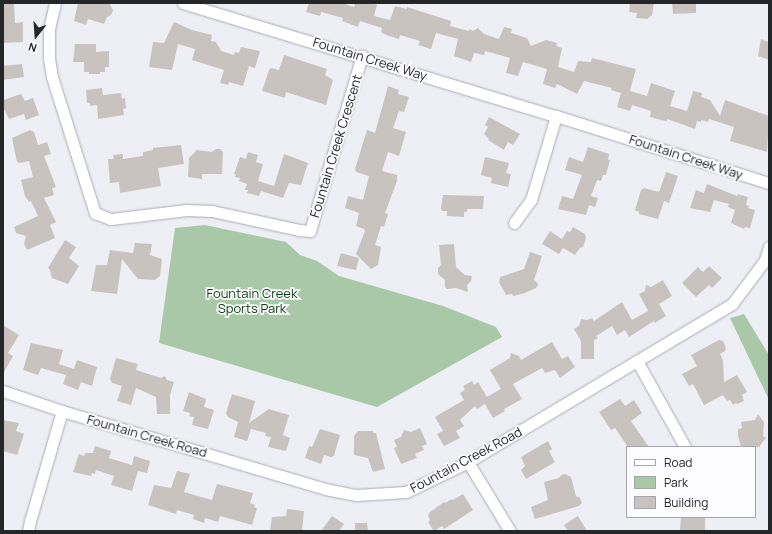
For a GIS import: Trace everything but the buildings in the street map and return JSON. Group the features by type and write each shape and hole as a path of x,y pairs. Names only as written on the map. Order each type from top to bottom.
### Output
{"street":[{"name":"Fountain Creek Crescent","path":"55,3 49,28 49,58 52,77 95,213 110,219 186,210 212,211 299,230 310,231 362,56"},
{"name":"Fountain Creek Way","path":"183,3 362,56 769,183"},
{"path":"514,223 531,200 556,116"},
{"name":"Fountain Creek Road","path":"3,391 62,411 325,489 356,495 406,492 468,462 732,304 764,260 769,247"},
{"path":"637,361 684,446"},
{"path":"28,531 62,411"},
{"path":"468,462 510,531"}],"green space":[{"name":"Fountain Creek Sports Park","path":"205,225 286,242 300,255 317,261 339,276 443,306 496,327 502,337 377,407 159,343 175,228"},
{"path":"744,314 769,355 769,400 730,318"}]}
